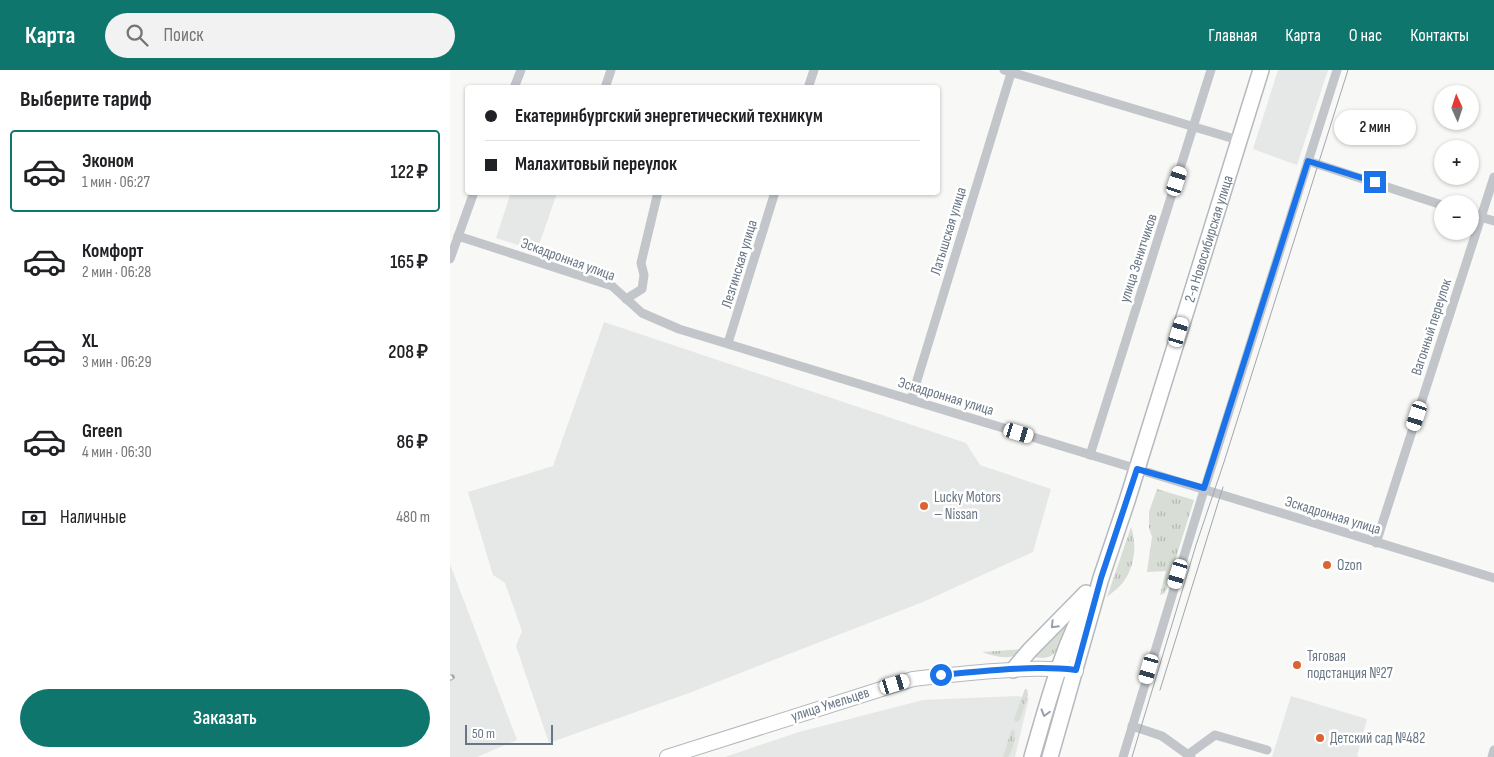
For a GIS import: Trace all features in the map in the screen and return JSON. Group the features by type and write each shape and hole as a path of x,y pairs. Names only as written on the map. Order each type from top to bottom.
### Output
{"main road":[{"name":"2-я Новосибирская улица","path":"1050,757 1101,578 1137,469 1261,70"},
{"name":"2-я Новосибирская улица","path":"1032,757 1058,668 1080,615 1101,578"},
{"path":"1013,670 1030,650 1101,578"}],"street":[{"path":"515,85 521,70"},
{"path":"607,85 610,70"},
{"path":"809,85 814,70"},
{"name":"улица Зенитчиков","path":"1090,455 1211,70"},
{"path":"1123,757 1204,488 1337,70"},
{"path":"1009,71 1238,140"},
{"name":"Латышская улица","path":"911,400 1009,71"},
{"path":"1308,161 1434,202"},
{"name":"Вагонный переулок","path":"1376,543 1494,177"},
{"path":"450,259 473,195"},
{"path":"626,300 642,289 644,275 641,263 657,195"},
{"name":"Лезгинская улица","path":"728,344 774,195"},
{"path":"1481,217 1494,221"},
{"name":"Эскадронная улица","path":"458,236 612,286 642,313 679,328 1494,578"},
{"name":"улица Умельцев","path":"667,757 913,679 1013,670 1058,668 1076,670"},
{"path":"1132,726 1162,736 1190,755 1215,735 1267,750"},
{"path":"1492,757 1494,750"}],"shaded area":[{"path":"1278,70 1328,70 1297,165 1253,149"},
{"path":"510,195 556,195 537,251 496,238"},
{"path":"604,322 966,443 980,465 1051,489 1033,552 923,602 689,693 549,743 516,646 522,631 505,583 493,575 468,492 553,466"},
{"path":"450,564 517,740 477,757 450,757"},
{"path":"1017,696 1029,698 1015,757 725,757 799,732 923,700"},
{"name":"Детский сад №482","path":"1291,696 1367,719 1357,756 1359,757 1272,757"}],"green space":[{"path":"1157,489 1194,500 1165,593 1160,595 1166,571 1147,572 1152,537 1149,528 1149,512"},
{"path":"1131,527 1134,540 1134,554 1131,568 1122,583 1107,597"},
{"path":"1073,612 1064,638 1053,655 1046,658 1031,657"},
{"path":"1024,649 1009,657 998,657 982,652"},
{"path":"1025,689 1027,689 1028,695 1020,720 1016,722 1014,719"},
{"path":"1014,729 1011,751 1008,757 1003,757 1011,731"}],"tram line":[{"path":"1132,757 1196,545 1348,70"},
{"path":"1160,690 1223,487"}],"place":[{"name":"Lucky Motors – Nissan","path":"924,506"},
{"name":"Ozon","path":"1327,565"},
{"name":"Тяговая подстанция №27","path":"1297,665"},
{"name":"Детский сад №482","path":"1320,738"}],"route":[{"path":"941,675 1027,669 1058,668 1076,670 1101,578 1137,469 1204,488 1308,161 1375,182"}]}
